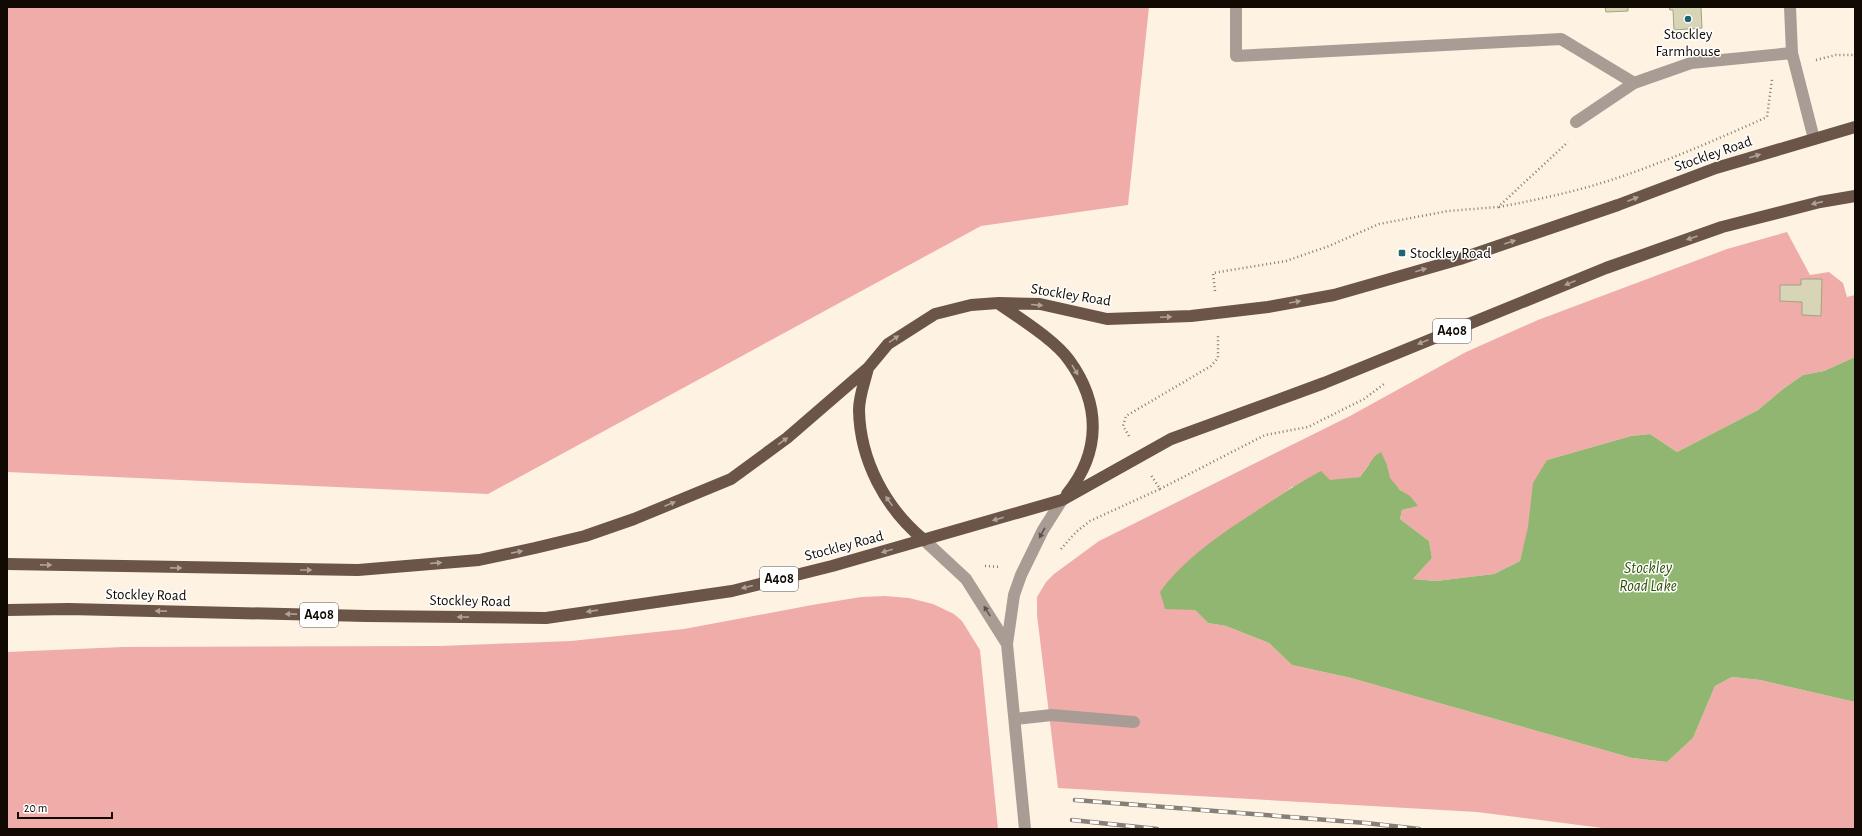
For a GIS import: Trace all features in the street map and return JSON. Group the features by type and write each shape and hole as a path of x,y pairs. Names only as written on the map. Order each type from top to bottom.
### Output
{"main road":[{"name":"Stockley Road","path":"7,564 358,570 479,560 535,548 585,536 634,519 731,478 787,438 868,368 888,344 935,314 971,305 998,303 1040,304 1107,319 1217,314 1334,295 1460,259 1618,205 1716,168 1814,138 1855,128"},
{"name":"Stockley Road","path":"7,610 69,609 358,616 546,618 732,591 832,566 1062,500 1171,439 1324,383 1606,268 1722,227 1820,202 1855,196"},
{"path":"998,303 1050,342 1069,359 1087,390 1094,424 1091,443 1085,465 1076,482 1062,500"},
{"name":"Stockley Road","path":"868,368 859,408 865,451 878,486 910,528 924,540"}],"street":[{"path":"1236,7 1236,56 1561,39 1634,83"},
{"path":"1790,7 1792,53 1814,138"},
{"path":"1576,122 1634,83 1691,63 1792,53"},
{"path":"1025,829 1007,644 1014,595 1021,575 1043,530 1062,500"},
{"path":"924,540 966,579 1007,644"},
{"path":"1015,718 1052,715 1134,722"}],"path":[{"path":"1815,60 1836,55 1855,55"},
{"path":"1215,291 1212,274 1286,261 1329,246 1379,224 1448,211 1498,207 1548,197 1622,176 1724,136 1767,117 1772,78"},
{"path":"1498,207 1571,139 1576,122"},
{"path":"1129,436 1123,426 1126,416 1211,366 1218,358 1219,347"},
{"path":"1059,551 1076,532 1090,521 1160,489 1154,480"},
{"path":"980,567 1006,568"}],"shaded area":[{"path":"7,7 1149,7 1128,205 981,226 488,494 7,472"},
{"path":"1787,232 1810,275 1829,272 1843,283 1847,297 1855,295 1855,357 1824,371 1803,375 1783,389 1758,410 1677,452 1650,434 1631,436 1547,460 1520,561 1494,574 1436,581 1413,579 1432,558 1429,541 1400,519 1402,510 1417,506 1391,481 1389,478 1387,465 1369,464 1360,477 1292,487 1271,502 1195,610 1208,623 1226,626 1269,643 1292,665 1351,678 1632,758 1667,762 1693,738 1715,686 1732,677 1760,680 1855,702 1855,829 1610,829 1477,812 1058,788 1037,615 1037,597 1046,582 1054,574 1099,541 1350,416 1466,352 1538,320 1727,249"},
{"path":"885,596 909,598 933,604 954,614 962,621 980,650 998,829 7,829 7,652 123,647 440,646 571,641 684,629 812,605 861,597"}],"water":[{"name":"Stockley Road Lake","path":"1855,357 1855,702 1760,680 1732,677 1715,686 1693,738 1667,762 1632,758 1351,678 1292,665 1269,643 1226,626 1208,623 1195,610 1165,609 1160,592 1182,567 1208,544 1250,515 1321,471 1330,480 1360,477 1375,456 1381,452 1387,465 1390,478 1400,490 1410,496 1418,506 1402,510 1400,519 1429,541 1432,558 1413,579 1436,581 1494,574 1520,561 1528,527 1533,483 1547,460 1631,436 1650,434 1677,452 1758,410 1783,389 1803,375 1824,371"}],"building":[{"name":"Stockley Farmhouse","path":"1605,7 1628,7 1628,11 1606,12"},
{"name":"Stockley Farmhouse","path":"1669,7 1701,7 1702,28 1674,30 1673,10 1670,10"},
{"path":"1801,279 1822,279 1821,316 1802,315 1802,302 1780,301 1780,285 1801,285"}],"railway":[{"path":"1075,800 1366,823 1419,829"},
{"path":"1072,820 1157,829"}],"place":[{"name":"Stockley Farmhouse","path":"1688,19"},
{"name":"Stockley Road","path":"1402,253"}]}
